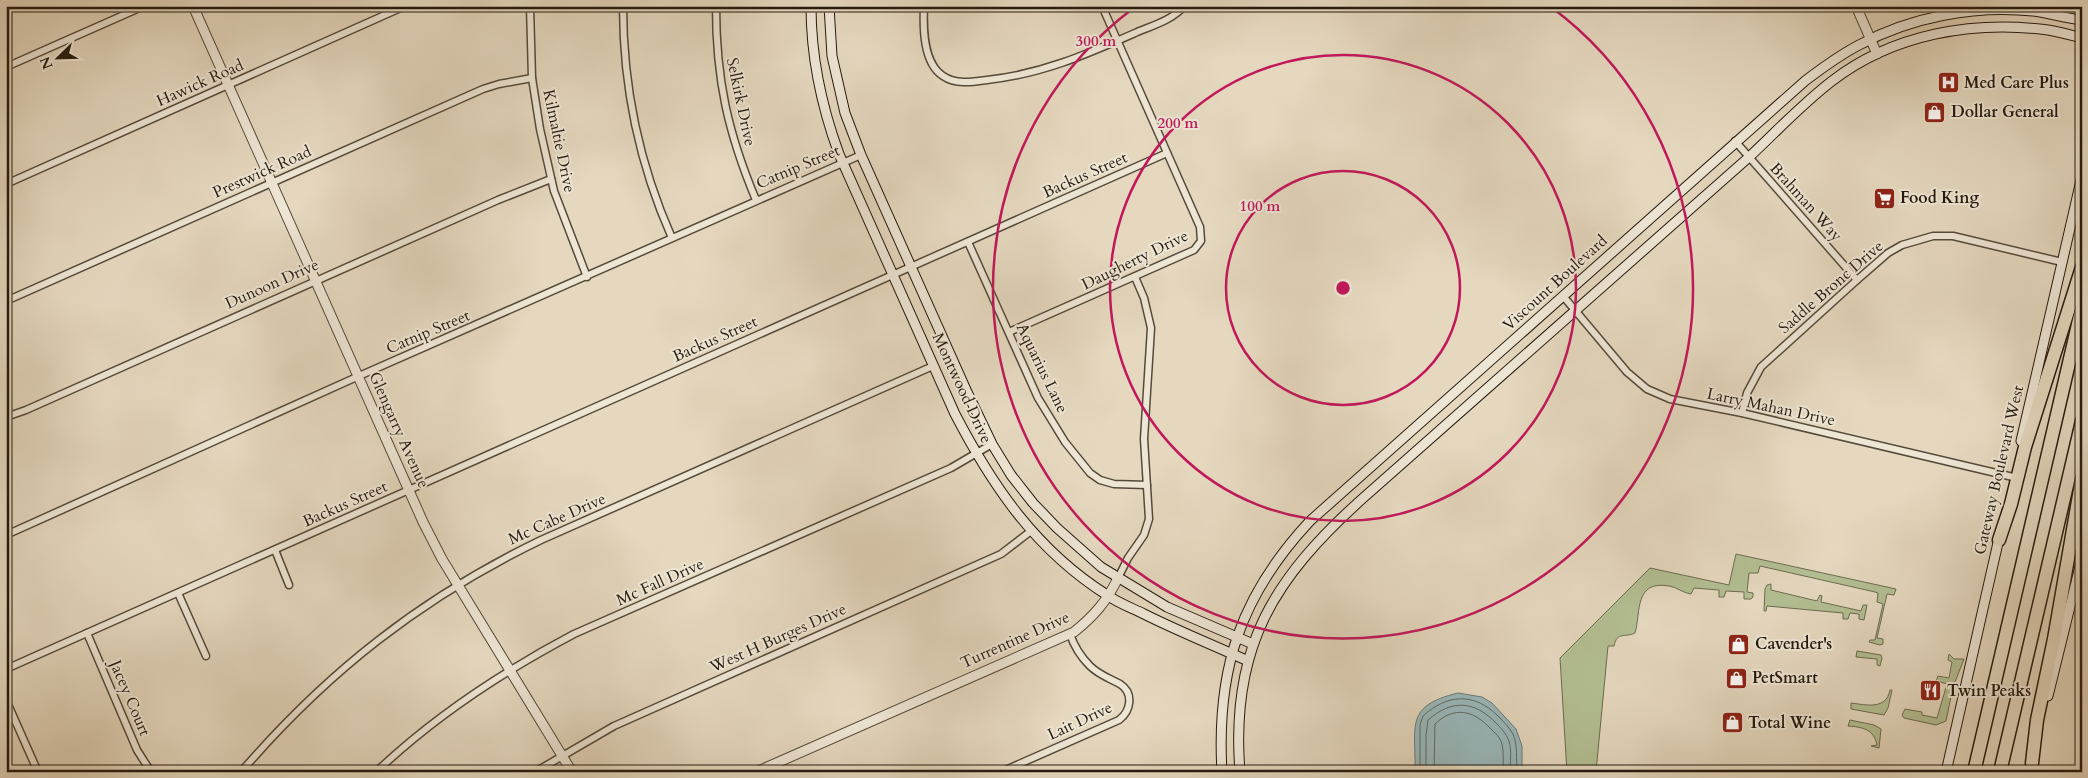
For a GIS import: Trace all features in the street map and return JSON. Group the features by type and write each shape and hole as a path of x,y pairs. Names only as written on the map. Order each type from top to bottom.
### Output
{"highway":[{"path":"1999,540 2011,504 2025,447 2082,267"},
{"path":"1974,772 2082,306"},
{"path":"2000,772 2082,421"},
{"path":"2031,767 2082,478"}],"main road":[{"name":"Glengarry Avenue","path":"193,6 433,542 572,772"},
{"name":"Montwood Drive","path":"811,6 812,52 827,123 933,366 976,453 1001,493 1030,530 1076,573 1109,597 1190,637 1248,661"},
{"name":"Montwood Drive","path":"829,6 835,75 845,113 861,155 992,444 1011,475 1033,503 1082,552 1118,578 1167,607 1253,644"},
{"path":"1856,6 1877,54"},
{"name":"Viscount Boulevard","path":"1222,772 1222,714 1231,653 1236,636 1274,566 1296,536 1805,81 1838,58 1871,39 1915,22 1964,12 2002,9 2034,11 2079,19"},
{"name":"Viscount Boulevard","path":"1240,772 1237,737 1238,714 1253,644 1265,617 1287,579 1318,540 1343,515 1748,158 1833,80 1877,54 1932,34 1968,28 2013,27 2049,30 2082,38"},
{"path":"2071,36 2082,45"},
{"name":"Gateway Boulevard West","path":"1946,772 2082,176"},
{"path":"1449,398 1462,411"},
{"path":"1331,503 1343,515"},
{"path":"2031,767 2082,558"},
{"name":"Turrentine Drive","path":"756,772 1070,634 1088,621 1109,597 1118,578"}],"street":[{"path":"6,68 144,6"},
{"name":"Hawick Road","path":"6,184 405,6"},
{"name":"Kilmaltie Drive","path":"530,6 532,78 551,179 567,227 587,277"},
{"path":"623,6 625,61 632,117 649,182 672,238"},
{"name":"Selkirk Drive","path":"716,6 718,65 727,117 741,164 756,200"},
{"path":"924,6 924,26 930,61 942,76 953,81 978,81 1026,74 1077,59 1176,14 1184,6"},
{"name":"Daugherty Drive","path":"1009,332 1194,250 1201,242 1200,227 1102,6"},
{"name":"Prestwick Road","path":"6,301 482,89 532,78"},
{"name":"Brahman Way","path":"1736,142 1748,158 1857,280"},
{"name":"Backus Street","path":"6,670 1166,153"},
{"name":"Catnip Street","path":"6,535 359,376 861,155"},
{"name":"Dunoon Drive","path":"6,417 26,410 498,200 551,179"},
{"name":"Saddle Bronc Drive","path":"1742,414 1747,393 1761,367 1887,254 1902,245 1934,236 1953,236 2062,262"},
{"name":"Aquarius Lane","path":"968,242 1029,379 1048,416 1065,442 1090,473 1108,484 1147,485"},
{"name":"Turrentine Drive","path":"1118,578 1128,558 1144,536 1149,509 1144,439 1150,328 1146,306 1135,277"},
{"name":"Larry Mahan Drive","path":"1563,296 1627,372 1647,389 1670,399 2013,477"},
{"name":"Mc Cabe Drive","path":"241,772 301,705 336,674 391,629 458,585 541,540 933,366"},
{"name":"Mc Fall Drive","path":"376,772 396,753 456,705 510,670 574,634 951,468 992,444"},
{"name":"West H Burges Drive","path":"535,772 614,726 1001,554 1030,530"},
{"path":"274,550 289,585"},
{"path":"178,593 206,656"},
{"name":"Jacey Court","path":"87,634 138,750 151,772"},
{"name":"Lait Drive","path":"1001,772 1119,720 1128,709 1129,698 1125,689 1091,667 1076,649 1070,634"},
{"path":"6,700 38,772"}],"green space":[{"path":"1736,554 1896,589 1894,595 1887,594 1877,638 1883,639 1883,644 1869,642 1870,640 1875,640 1883,604 1877,602 1878,593 1875,592 1760,566 1758,573 1749,573 1747,592 1753,593 1751,599 1744,599 1744,592 1726,591 1724,597 1719,597 1719,590 1694,588 1691,594 1669,586 1658,585 1650,588 1641,599 1635,633 1619,637 1615,641 1614,646 1608,646 1596,772 1567,772 1560,658 1650,568 1729,585"},
{"path":"1771,584 1771,590 1817,601 1820,595 1822,596 1821,602 1861,611 1863,605 1867,605 1864,620 1859,619 1859,614 1850,613 1848,619 1843,619 1843,613 1767,606 1766,611 1764,611 1765,589 1767,585"},
{"path":"1857,651 1881,655 1880,666 1877,665 1877,659 1856,657"},
{"path":"1949,654 1954,659 1964,659 1953,687 1946,721 1936,725 1904,718 1902,715 1905,709 1922,712 1922,715 1937,718 1947,684 1936,681 1938,676 1949,678 1952,662 1948,660"},
{"path":"1890,690 1892,690 1888,708 1884,715 1851,709 1851,703 1875,705 1880,703 1888,696"},
{"path":"1850,720 1874,725 1881,729 1879,748 1871,746 1877,745 1870,732 1863,728 1848,726"}],"water":[{"path":"1458,693 1482,697 1492,703 1516,729 1522,746 1522,772 1415,772 1415,730 1421,712 1429,704"}],"place":[{"name":"Med Care Plus","path":"1948,83"},
{"name":"Dollar General","path":"1935,112"},
{"name":"Food King","path":"1884,198"},
{"name":"Cavender's","path":"1739,644"},
{"name":"PetSmart","path":"1736,678"},
{"name":"Twin Peaks","path":"1931,691"},
{"name":"Total Wine","path":"1732,723"}]}
